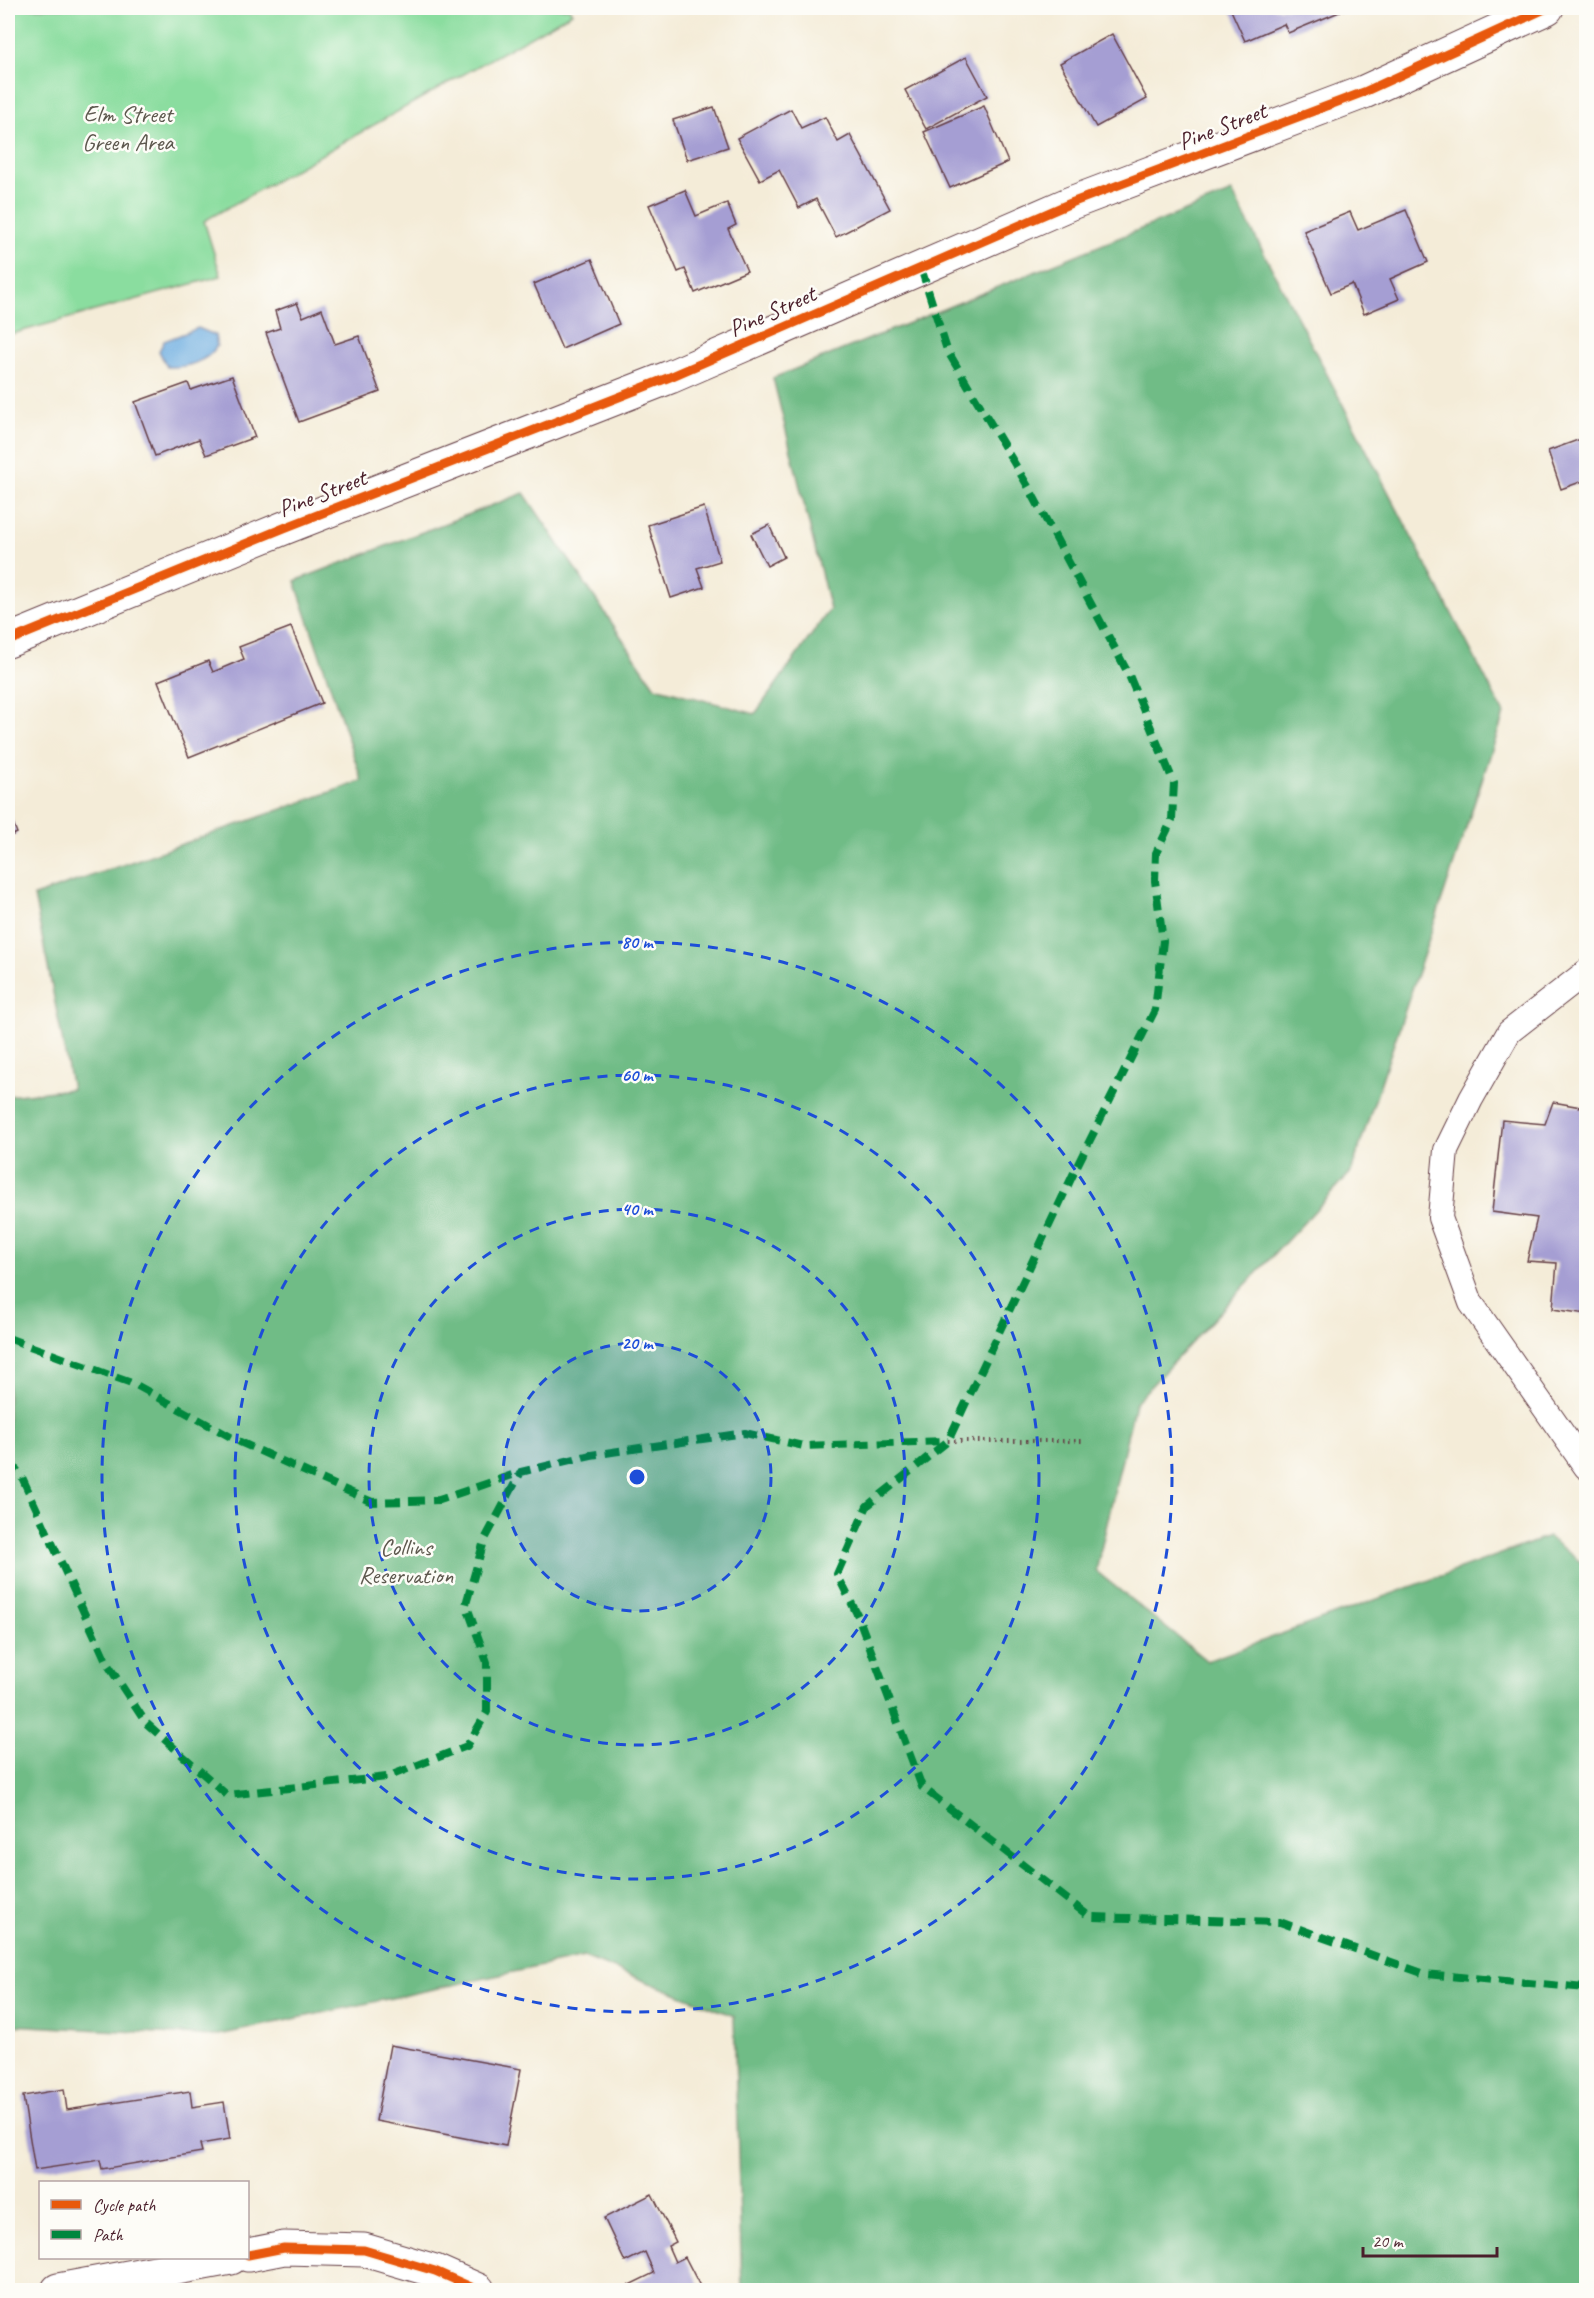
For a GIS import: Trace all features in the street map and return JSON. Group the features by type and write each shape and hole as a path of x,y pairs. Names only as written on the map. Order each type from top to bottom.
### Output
{"street":[{"name":"Pine Street","path":"8,641 284,528 670,377 1071,203 1364,92 1547,8"},
{"path":"249,2255 284,2248 364,2250 435,2271 478,2290"},
{"path":"58,2290 226,2259"}],"lane":[{"path":"1587,972 1509,1032 1446,1150 1440,1218 1471,1303 1587,1467"}],"path":[{"path":"948,1441 1082,1441"}],"green space":[{"name":"Elm Street Green Area","path":"8,8 569,8 572,13 204,221 221,276 8,335"},
{"name":"Collins Reservation","path":"1232,192 1504,714 1351,1172 1135,1403 1096,1571 1207,1661 1548,1537 1586,1566 1586,2290 742,2290 734,2016 584,1957 214,2036 10,2025 8,1997 8,1096 72,1089 34,896 362,781 295,581 524,493 655,687 755,714 830,609 773,378"}],"water":[{"path":"198,328 215,335 217,346 213,352 195,363 167,367 159,351 164,341"}],"building":[{"path":"1230,8 1349,8 1288,33 1284,24 1245,41"},
{"path":"1112,34 1147,99 1096,127 1060,63"},
{"path":"966,57 987,96 926,129 905,90"},
{"path":"984,106 1008,162 950,188 924,132"},
{"path":"714,107 728,147 687,160 673,120"},
{"path":"791,109 801,128 825,117 838,142 850,135 890,209 836,237 816,199 799,208 779,170 760,180 737,138"},
{"path":"685,190 696,216 727,203 736,225 728,229 747,271 695,293 685,269 678,272 649,205"},
{"path":"1406,210 1428,262 1390,279 1399,299 1364,314 1352,284 1331,293 1304,231 1350,212 1358,230"},
{"path":"592,259 619,324 562,349 534,284"},
{"path":"297,303 303,317 322,309 335,344 359,336 380,392 299,422 266,333 280,328 275,311"},
{"path":"232,376 255,437 206,455 199,439 155,456 135,402 188,383 191,390"},
{"path":"1586,437 1586,480 1561,489 1548,451"},
{"path":"704,507 720,561 697,568 704,587 671,598 648,525"},
{"path":"769,525 784,557 767,566 751,534"},
{"path":"291,627 322,703 189,757 158,681 208,661 213,672 244,659 239,647"},
{"path":"8,810 17,833 8,837"},
{"path":"1553,1102 1586,1108 1586,1314 1553,1309 1557,1263 1527,1261 1537,1218 1492,1212 1502,1120 1545,1124"},
{"path":"390,2045 521,2069 506,2146 376,2121"},
{"path":"64,2089 67,2110 190,2091 192,2107 224,2102 230,2139 200,2144 202,2152 102,2169 100,2160 35,2170 23,2096"},
{"path":"652,2194 676,2242 668,2246 675,2262 685,2257 702,2290 629,2290 627,2286 654,2273 645,2252 625,2262 604,2218"}],"marked path":[{"path":"921,268 947,350 1029,488 1128,673 1174,783 1172,820 1156,853 1155,881 1163,941 1155,1010 1078,1164 948,1441 867,1506 837,1574 858,1616 922,1787 1090,1917 1280,1922 1425,1974 1586,1988"},
{"path":"8,1338 134,1384 240,1442 372,1502 439,1500 521,1472"},
{"path":"8,1460 21,1475 108,1665 146,1723 227,1795 387,1777 467,1746 487,1712 487,1662 466,1604 484,1541 521,1472 591,1455 745,1433 803,1446 948,1441"}],"cycle path":[{"path":"8,641 284,528 670,377 1071,203 1364,92 1547,8"},
{"path":"249,2255 284,2248 364,2250 435,2271 478,2290"}]}
